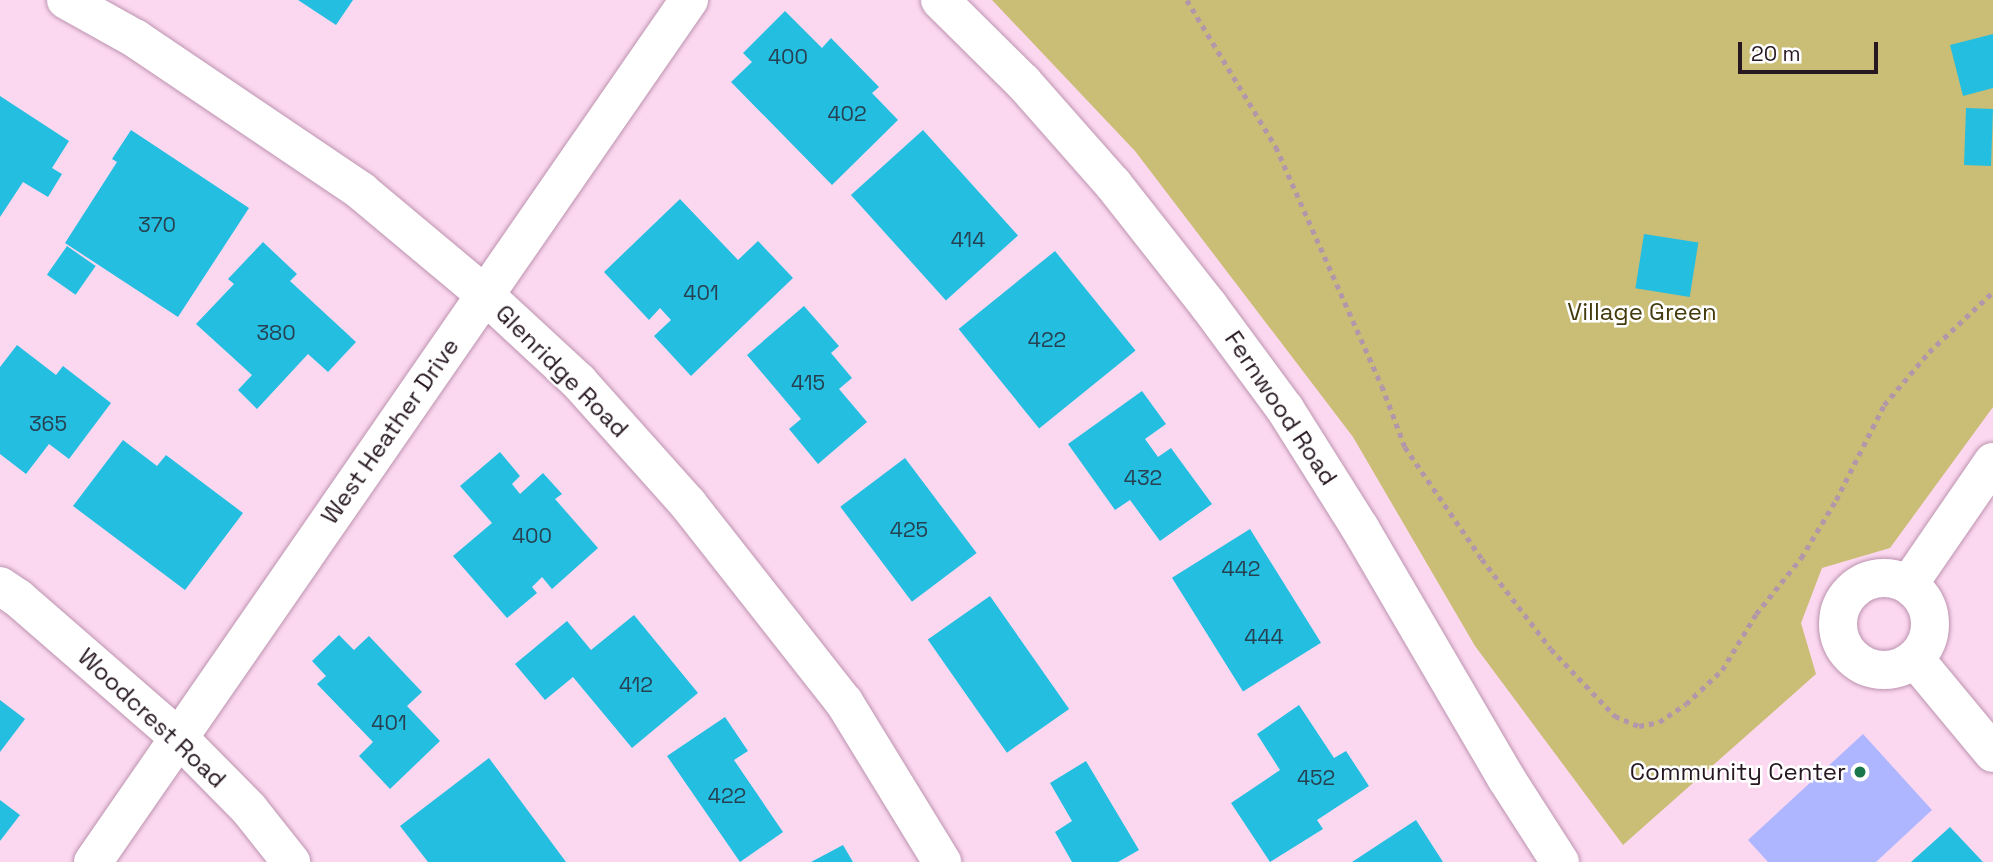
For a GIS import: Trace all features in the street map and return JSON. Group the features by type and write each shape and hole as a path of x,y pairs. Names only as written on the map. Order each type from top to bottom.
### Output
{"street":[{"name":"Glenridge Road","path":"66,0 136,39 361,191 484,294 579,382 688,504 844,702 942,862"},
{"name":"West Heather Drive","path":"93,862 689,0"},
{"name":"Fernwood Road","path":"940,0 1023,82 1113,184 1209,306 1285,409 1360,528 1506,778 1560,862"},
{"path":"1909,584 1993,462"},
{"path":"1884,576 1909,584 1923,597 1930,616 1929,635 1915,659 1886,670 1863,666 1846,652 1837,631 1840,605 1856,585 1884,576"},
{"name":"Woodcrest Road","path":"0,586 18,598 179,738 249,809 291,862"},
{"path":"1915,659 1993,753"}],"path":[{"path":"1187,0 1276,148 1382,386 1405,447 1482,559 1551,649 1615,716 1639,726 1659,722 1686,704 1722,670 1756,614 1801,558 1836,500 1884,405 1929,352 1993,292"}],"green space":[{"name":"Village Green","path":"992,0 1993,0 1993,407 1890,548 1822,568 1801,623 1816,674 1623,845 1475,646 1353,437 1135,151"}],"water":[{"name":"Community Center","path":"1863,734 1932,810 1876,862 1768,862 1748,840"}],"building":[{"path":"298,0 353,0 336,25"},
{"path":"785,11 822,48 831,38 879,87 872,93 898,120 832,185 731,82 752,62 743,53"},
{"path":"1993,34 1993,88 1963,96 1950,45"},
{"path":"0,96 69,141 52,168 62,174 48,197 23,182 0,217"},
{"path":"1966,108 1993,109 1991,166 1964,165"},
{"path":"131,130 249,208 178,317 65,243 117,162 112,159"},
{"path":"923,130 1018,236 946,300 851,195"},
{"path":"680,199 738,260 758,241 793,278 691,376 654,336 671,320 660,308 649,320 604,272"},
{"path":"1644,234 1698,243 1690,297 1635,288"},
{"path":"263,242 297,274 290,281 356,342 328,372 308,354 257,409 238,390 252,375 196,324 234,284 228,279"},
{"path":"67,246 96,266 76,295 47,275"},
{"path":"1055,251 1136,350 1039,429 959,329"},
{"path":"804,306 839,346 831,353 852,378 839,389 867,422 818,464 789,429 801,419 747,355"},
{"path":"17,345 56,375 63,366 111,403 69,459 49,444 26,474 0,454 0,367"},
{"path":"1142,391 1166,424 1145,439 1158,457 1171,448 1212,504 1160,541 1130,500 1115,510 1068,444"},
{"path":"123,440 157,466 166,455 243,513 185,590 73,506"},
{"path":"500,452 520,476 512,484 520,494 543,473 562,494 555,499 598,548 552,589 542,577 532,587 537,593 507,618 453,556 492,523 460,486"},
{"path":"905,458 977,553 912,602 840,507"},
{"path":"1250,529 1321,643 1243,691 1172,578"},
{"path":"990,596 1069,709 1007,753 928,640"},
{"path":"634,615 698,693 632,748 573,677 545,700 515,664 567,621 591,650"},
{"path":"339,635 354,650 369,636 422,692 407,706 440,741 390,789 359,756 373,742 317,684 326,676 312,661"},
{"path":"0,700 25,719 0,752"},
{"path":"1299,705 1334,758 1346,751 1369,786 1317,820 1323,829 1270,862 1231,803 1280,770 1257,734"},
{"path":"725,717 748,751 734,760 783,832 740,862 667,756"},
{"path":"489,758 566,862 428,862 400,826"},
{"path":"1086,761 1139,850 1118,862 1072,862 1055,832 1072,821 1050,783"},
{"path":"0,800 20,815 0,841"},
{"path":"1416,820 1443,862 1352,862"},
{"path":"1950,827 1983,862 1911,862"},
{"path":"843,845 853,862 811,862"}],"place":[{"name":"Community Center","path":"1860,772"}]}
